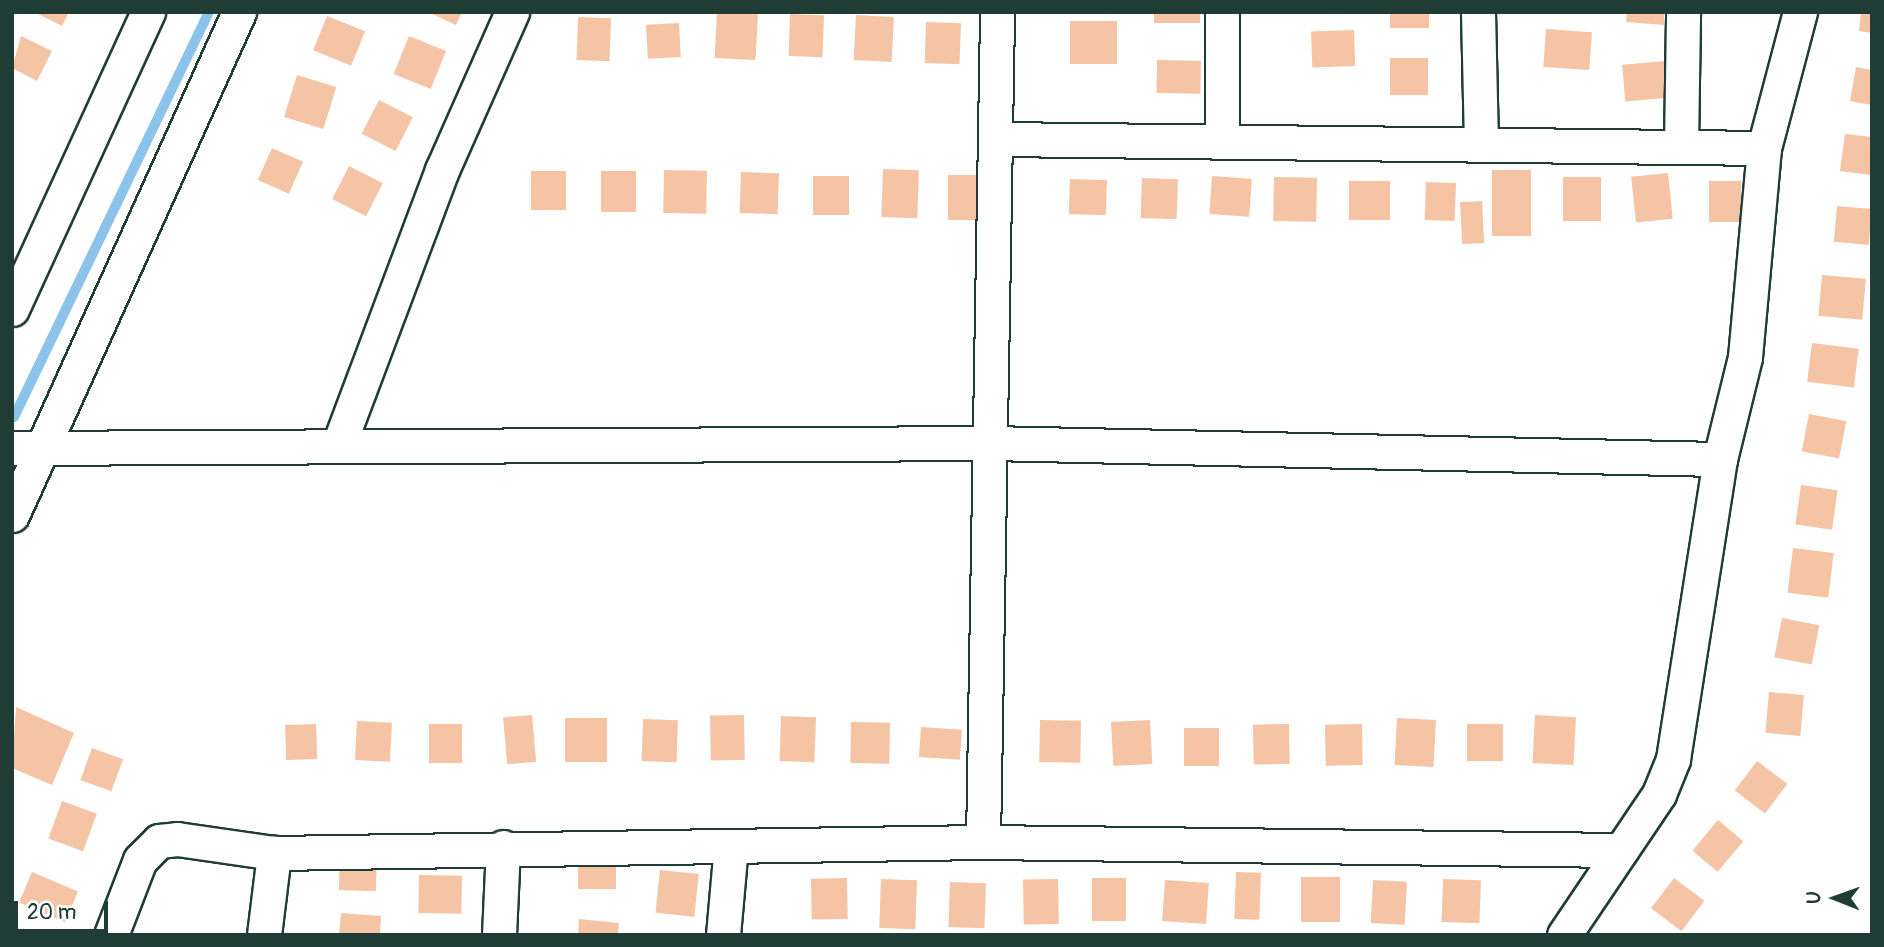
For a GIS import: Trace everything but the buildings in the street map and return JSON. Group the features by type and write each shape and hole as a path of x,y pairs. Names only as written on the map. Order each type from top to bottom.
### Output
{"street":[{"path":"12,309 149,12"},
{"path":"12,515 27,448 239,12"},
{"path":"340,444 442,170 512,12"},
{"path":"984,842 997,12"},
{"path":"1222,12 1222,140"},
{"path":"1478,12 1481,145"},
{"path":"1681,145 1683,12"},
{"path":"1564,935 1659,794 1673,759 1720,460 1745,357 1764,148 1800,12"},
{"path":"997,139 1764,148"},
{"path":"27,448 340,444 990,443 1720,460"},
{"path":"111,935 141,860 159,841 275,853 503,847 984,842 1621,850"},
{"path":"723,935 731,846"},
{"path":"499,935 503,847"},
{"path":"264,935 275,853"}],"waterway":[{"path":"14,417 209,12"}]}
